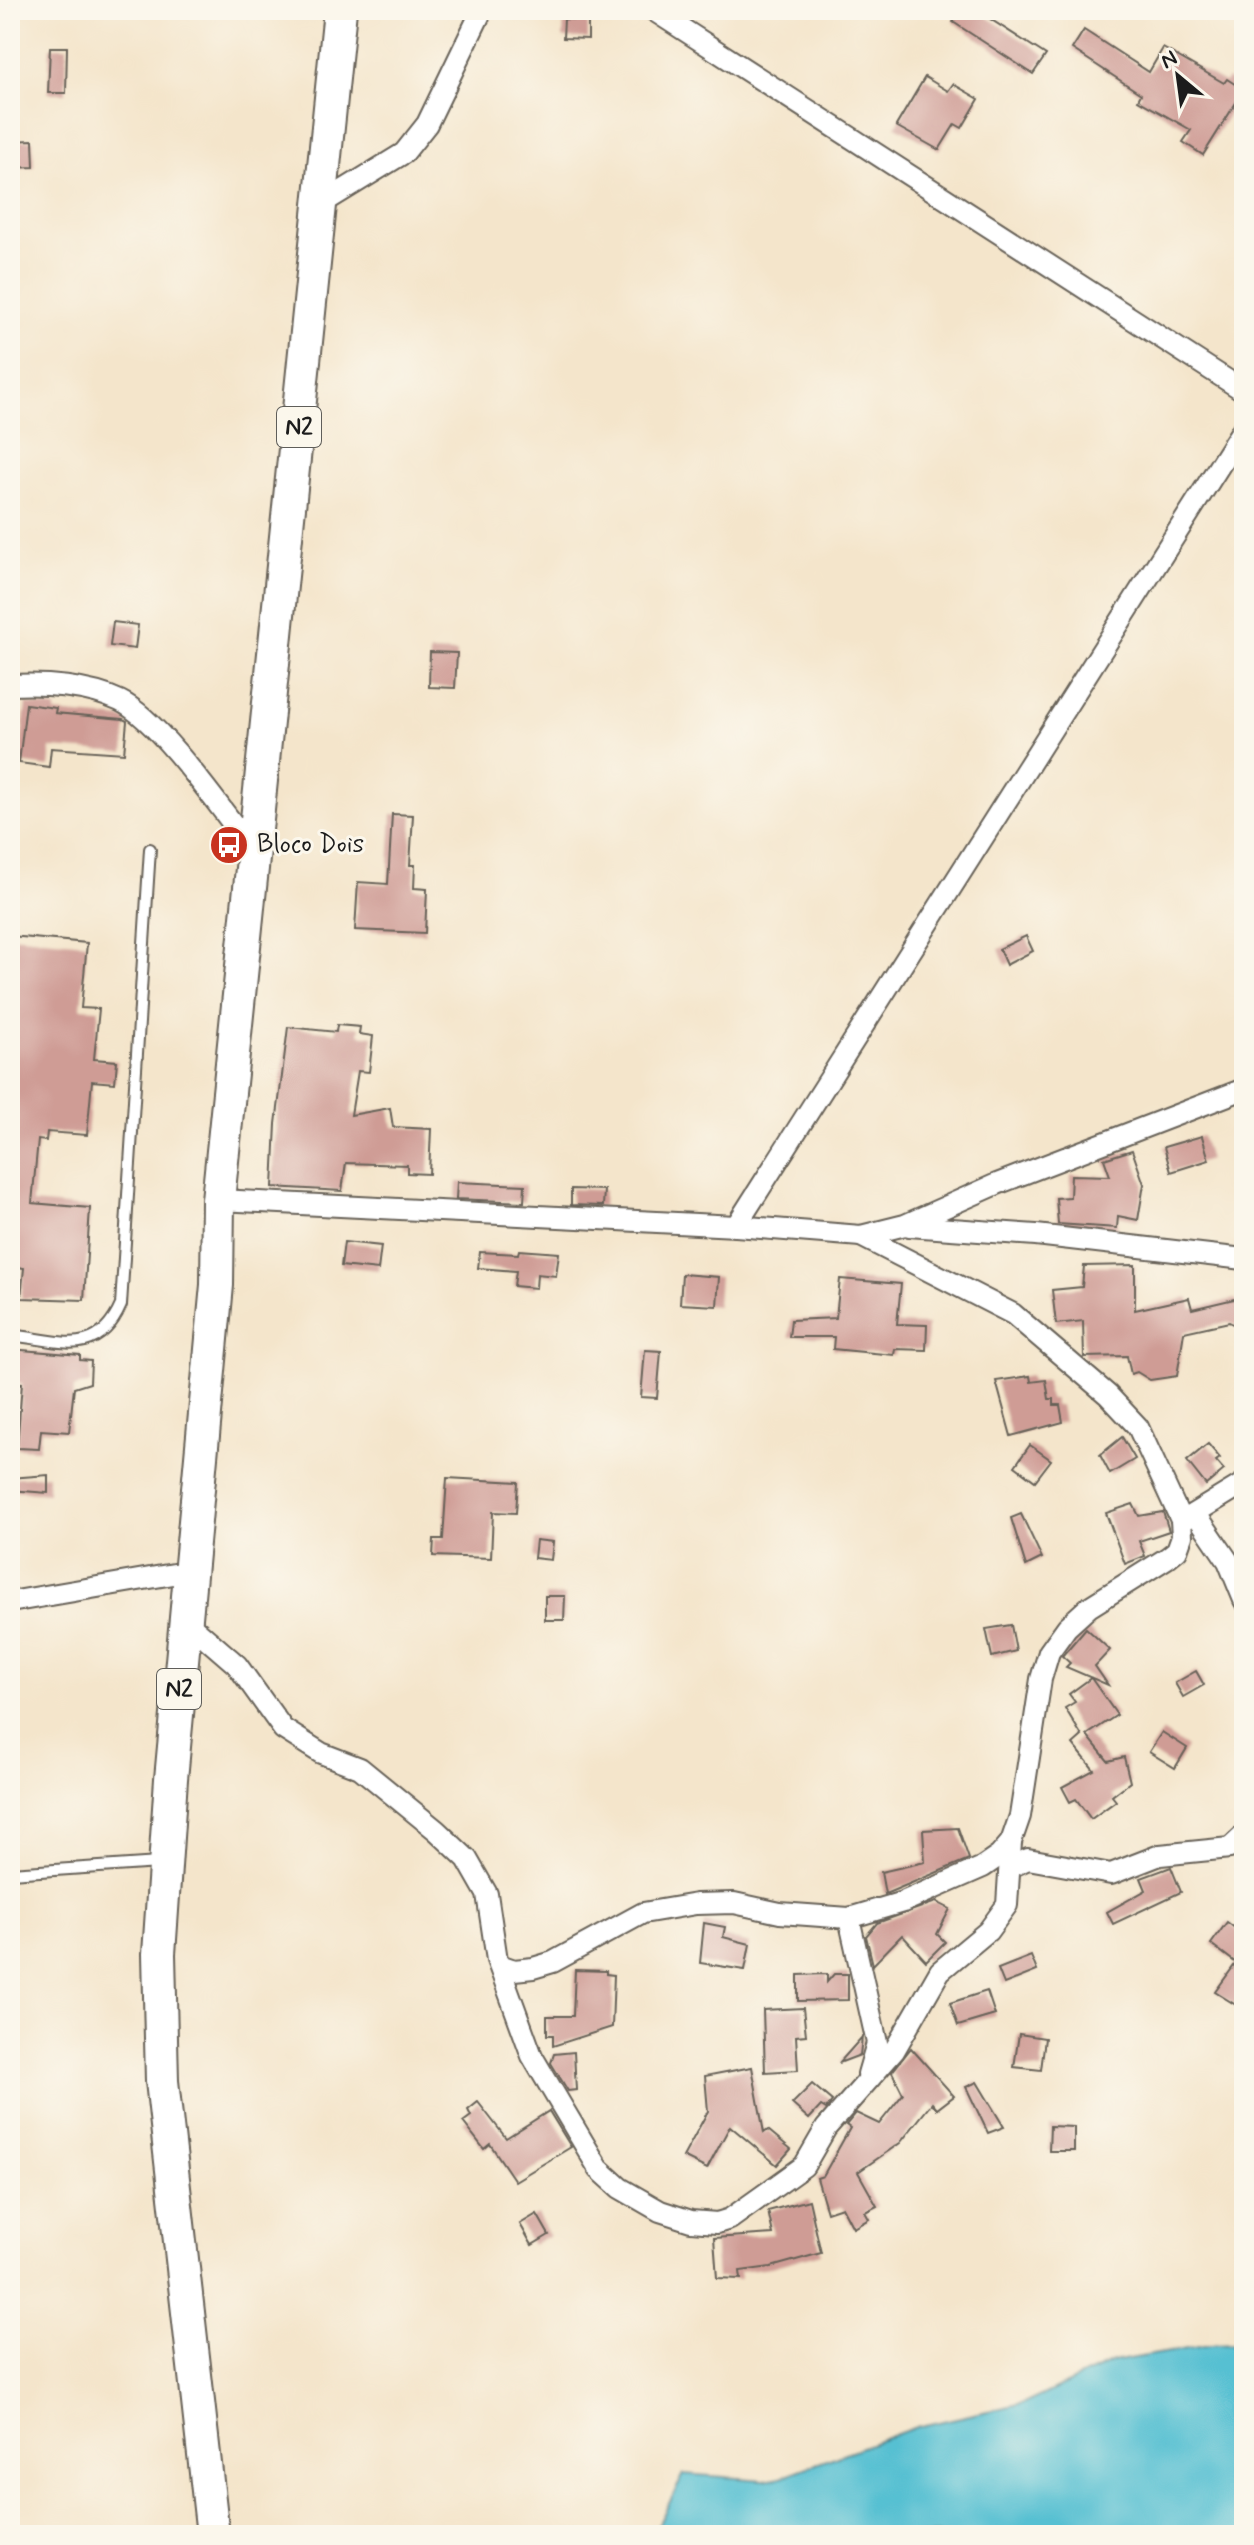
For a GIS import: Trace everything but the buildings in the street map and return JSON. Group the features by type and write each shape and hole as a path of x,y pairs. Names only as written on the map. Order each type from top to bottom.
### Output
{"main road":[{"name":"N2","path":"213,2535 162,2081 159,1954 185,1620 217,1285 218,1200 340,10"}],"street":[{"path":"321,204 376,172 412,143 427,124 445,90 482,10"},
{"path":"653,10 1244,391"},
{"path":"736,1226 1244,427"},
{"path":"10,685 43,684 105,695 123,702 143,718 182,760 255,853"},
{"path":"218,1200 736,1226 861,1236 905,1225 997,1184 1244,1089"},
{"path":"905,1225 1036,1235 1244,1259"},
{"path":"861,1236 1013,1314 1108,1395 1138,1427 1188,1517 1228,1561 1244,1600"},
{"path":"185,1620 237,1665 283,1729 321,1753 360,1768 467,1859 487,1894 500,1965 532,2056 599,2169 620,2188 660,2211 691,2221 717,2223 730,2219 804,2166 826,2128 908,2030 940,1971 997,1919 1007,1905 1011,1842 1020,1816 1041,1679 1049,1652 1067,1627 1089,1607 1177,1550 1188,1517 1244,1483"},
{"path":"10,1602 191,1571"},
{"path":"1011,1867 1028,1859 1111,1874 1160,1855 1237,1842 1244,1816"},
{"path":"500,1965 514,1970 553,1962 643,1913 696,1904 734,1903 780,1913 849,1918 903,1902 983,1867 999,1856 1011,1842"},
{"path":"849,1918 877,2043 874,2060 859,2092"}],"lane":[{"path":"10,1335 87,1343 102,1336 113,1324 121,1305 150,849"},
{"path":"10,1873 165,1862"}],"water":[{"path":"1244,2344 1244,2535 653,2535 684,2474 765,2480 781,2477 916,2427 1028,2402 1112,2362 1210,2345"}],"place":[{"name":"Bloco Dois","path":"229,845"}]}
